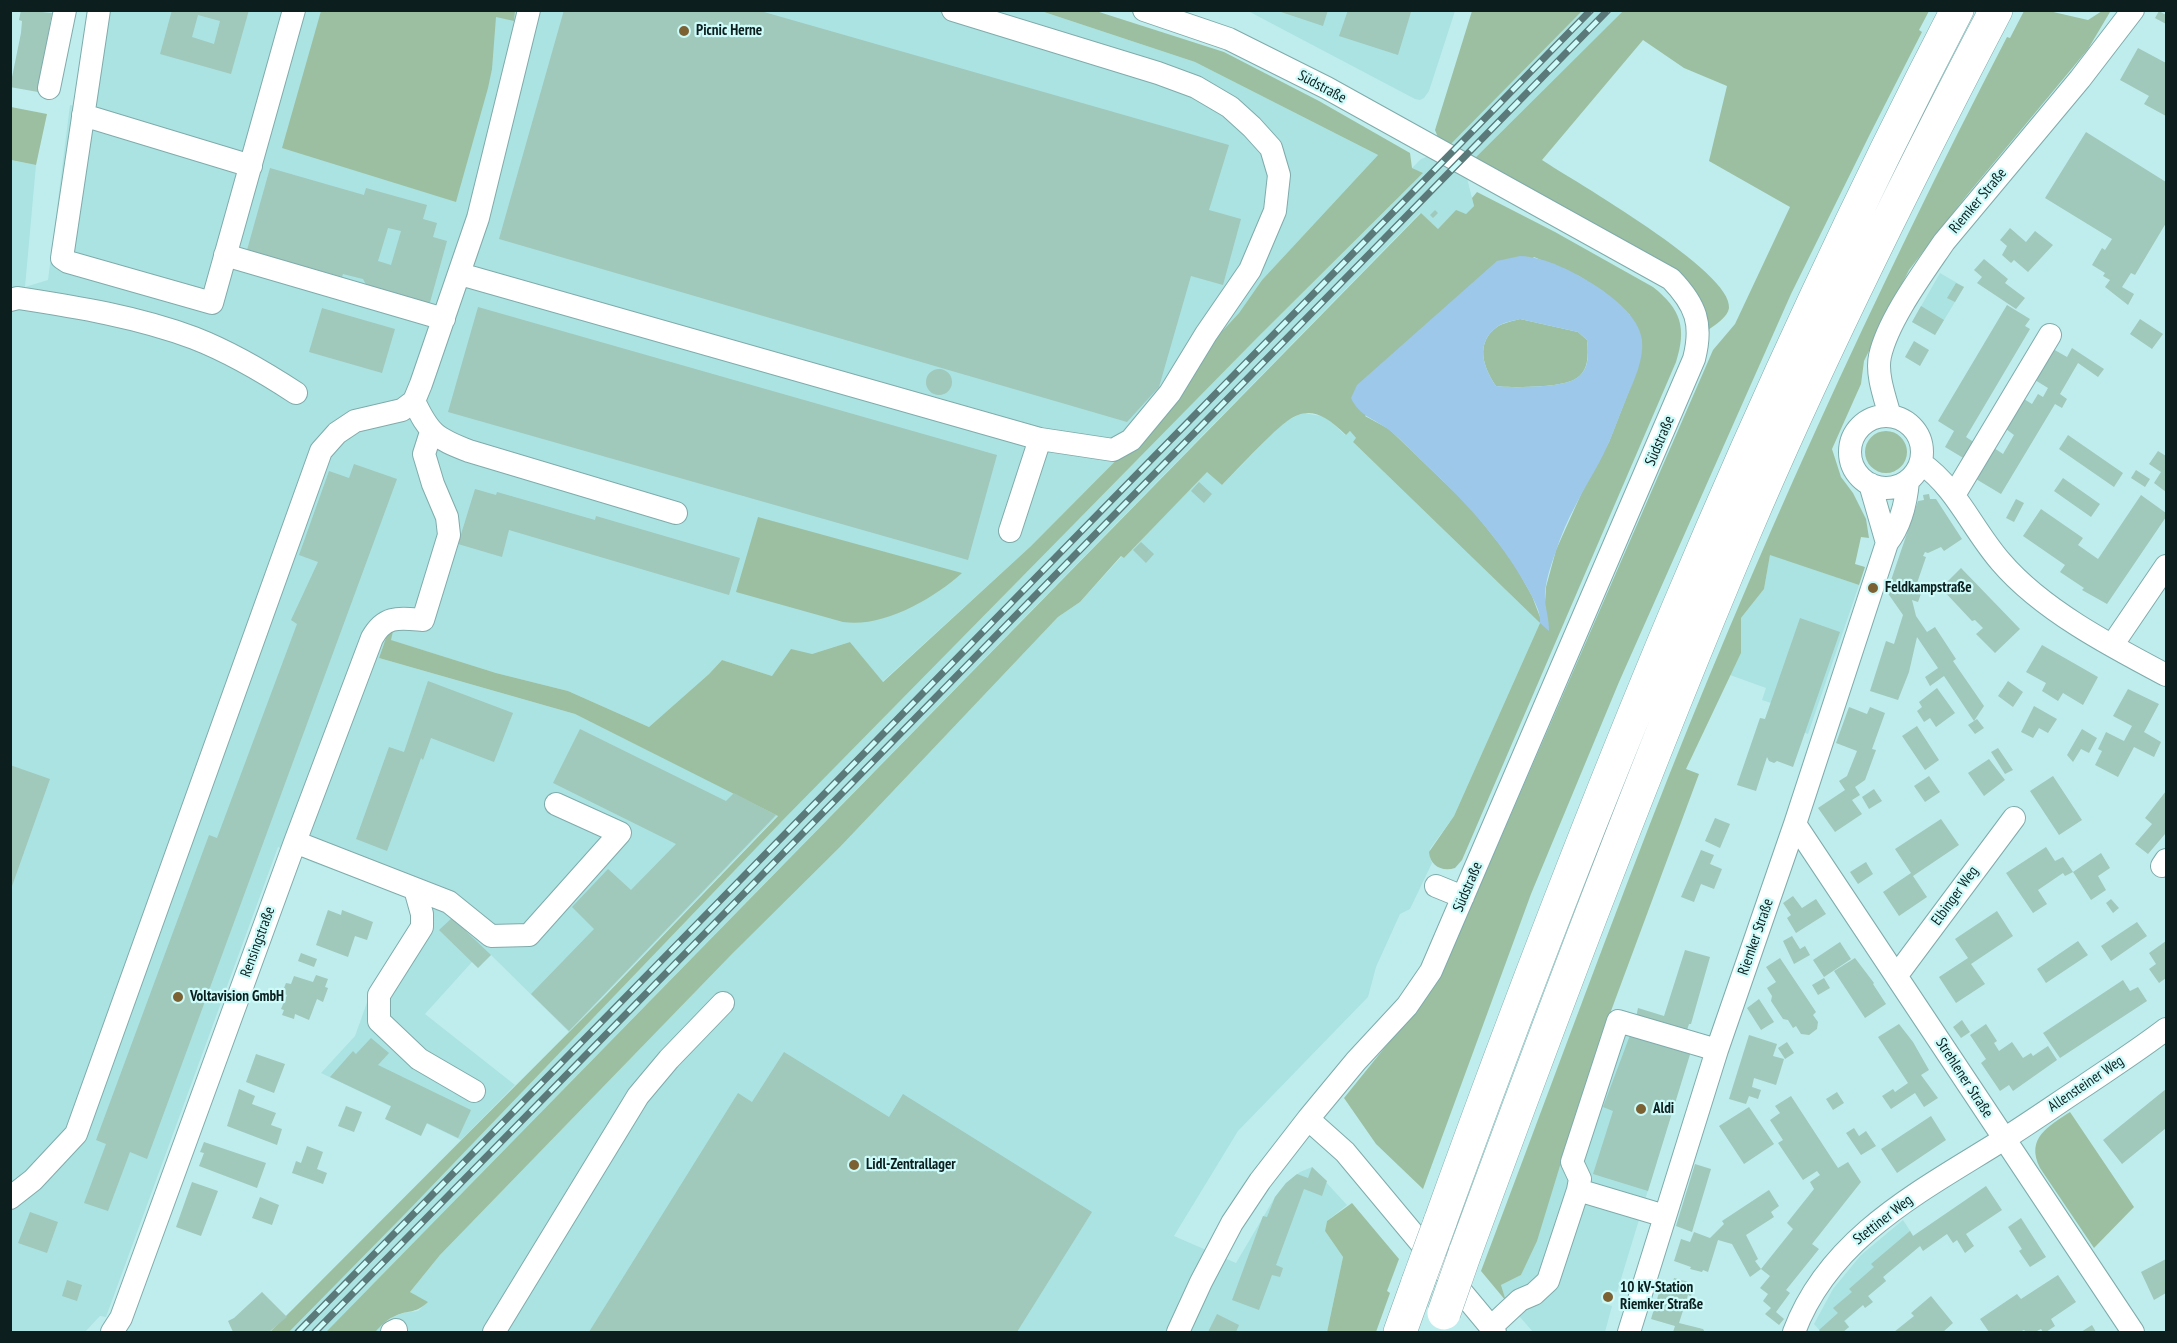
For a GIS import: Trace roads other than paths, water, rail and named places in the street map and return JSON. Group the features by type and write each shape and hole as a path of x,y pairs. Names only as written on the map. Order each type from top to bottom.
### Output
{"highway":[{"path":"1400,1332 1506,1039 1634,713 1791,348 1957,10"},
{"path":"1441,1323 1571,967 1746,528 1885,230 1996,10"}],"street":[{"path":"49,88 65,10"},
{"path":"99,10 62,258 68,262 212,303 294,10"},
{"path":"10,1198 33,1180 76,1134 321,452 337,433 356,421 402,410 414,400 478,218 529,10"},
{"path":"460,274 1040,439 1113,450 1131,440 1170,393 1206,334 1250,270 1275,211 1279,176 1271,148 1230,107 1196,87 1158,73 953,10"},
{"name":"Südstraße","path":"1144,10 1229,39 1327,88 1671,279 1685,293 1694,307 1698,333 1694,359 1440,953 1407,1006 1356,1061 1308,1119 1232,1223 1178,1332"},
{"name":"Riemker Straße","path":"1890,416 1882,385 1880,358 1891,327 1944,242 2080,79 2133,10"},
{"path":"82,115 251,166"},
{"path":"225,255 444,319"},
{"path":"10,300 18,298 65,305 128,319 193,338 261,371 296,393"},
{"path":"1954,495 2050,335"},
{"path":"414,400 431,432 452,444 676,513"},
{"path":"1890,416 1902,420 1912,427 1920,438 1923,450 1921,463 1916,473 1908,481 1896,487 1882,488 1870,484 1859,475 1852,463 1850,448 1854,435 1863,424 1876,417 1890,416"},
{"name":"Rensingstraße","path":"112,1332 121,1318 366,653 377,629 385,623 399,618 423,620 449,535 447,517 433,484 424,453 431,432"},
{"path":"1010,531 1040,439"},
{"path":"1921,463 1938,474 1993,552 2020,583 2050,607 2166,675"},
{"name":"Riemker Straße","path":"1629,1332 1717,1050 1796,824 1887,543 1896,531 1903,514 1908,481"},
{"path":"1870,484 1887,543"},
{"path":"2113,645 2166,566"},
{"path":"295,842 449,902 491,936 529,935 620,833 556,804"},
{"name":"Elbinger Weg","path":"1897,975 2014,818"},
{"name":"Strehlener Straße","path":"1796,824 2133,1332"},
{"path":"1436,886 1463,897"},
{"path":"415,889 422,914 422,927 379,995 379,1021 419,1059 474,1091"},
{"path":"494,1332 638,1096 669,1059 723,1003"},
{"path":"1308,1119 1345,1152 1493,1330 1520,1300 1534,1294 1548,1281 1578,1190 1580,1179 1572,1162 1618,1021 1717,1050"},
{"name":"Allensteiner Weg","path":"2004,1139 2166,1029"},
{"name":"Stettiner Weg","path":"1794,1332 1800,1317 1820,1285 1864,1232 1889,1212 2004,1139"},
{"path":"1578,1190 1665,1216"}],"railway":[{"path":"298,1332 1591,10"},
{"path":"315,1332 1608,10"}],"place":[{"name":"Picnic Herne","path":"684,31"},
{"name":"Feldkampstraße","path":"1873,588"},
{"name":"Voltavision GmbH","path":"178,997"},
{"name":"Aldi","path":"1641,1109"},
{"name":"Lidl-Zentrallager","path":"854,1165"},
{"name":"10 kV-Station Riemker Straße","path":"1608,1297"}]}
